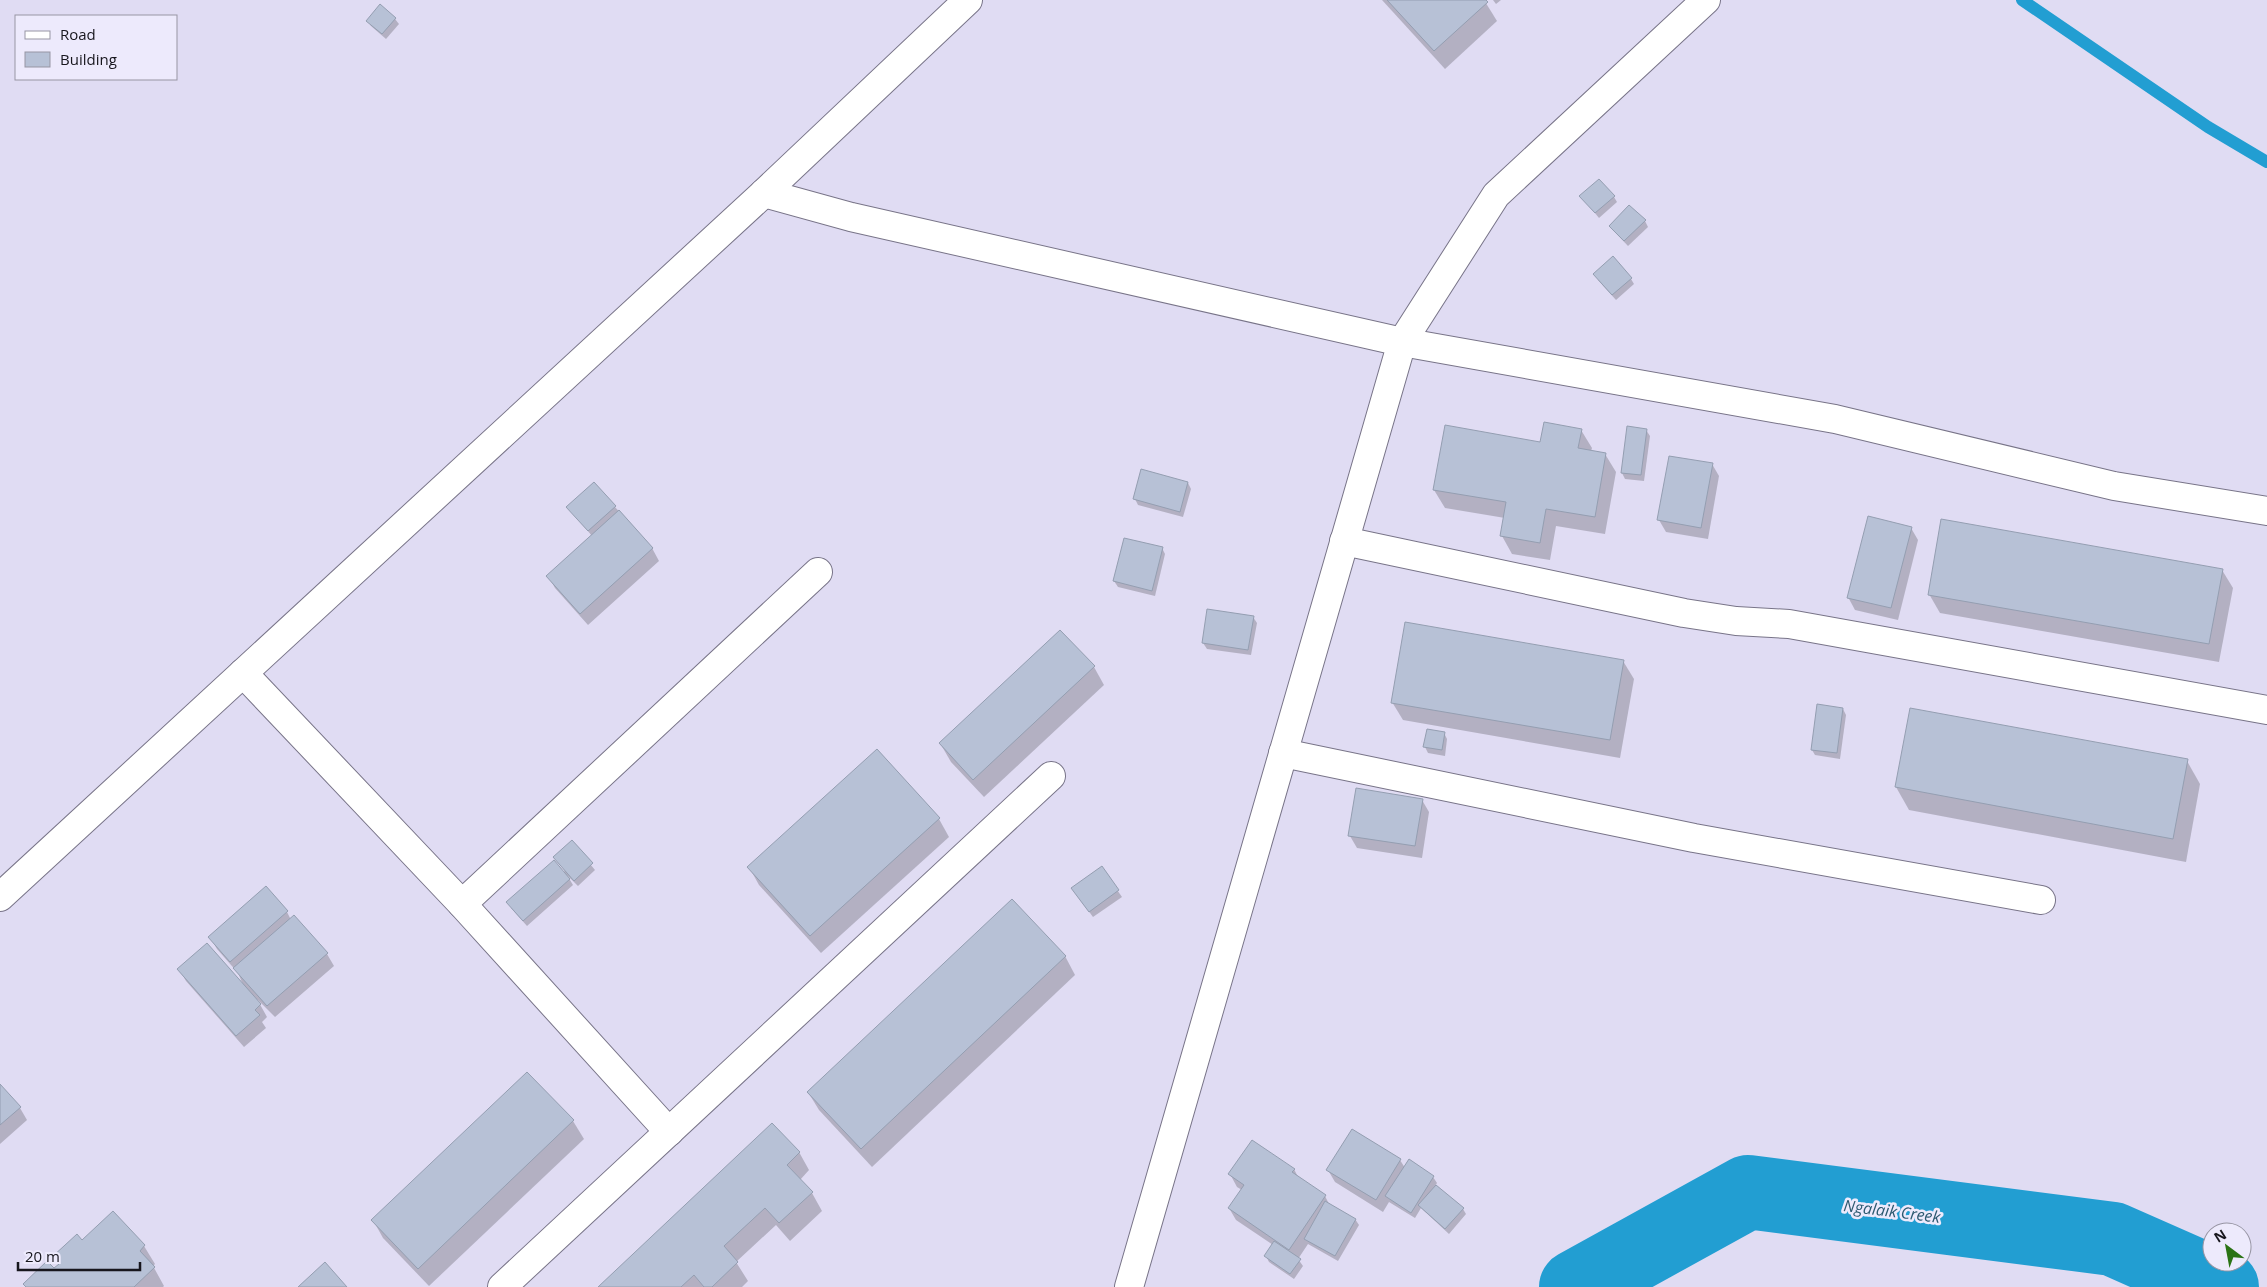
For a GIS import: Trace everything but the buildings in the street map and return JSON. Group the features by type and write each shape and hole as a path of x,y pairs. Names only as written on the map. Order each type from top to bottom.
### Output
{"street":[{"path":"0,897 764,193 968,0"},
{"path":"1129,1287 1402,342 1496,195 1706,0"},
{"path":"764,193 851,218 1402,342 1835,419 2114,486 2267,511"},
{"path":"1344,541 1684,613 1736,621 1789,624 2267,710"},
{"path":"462,904 818,572"},
{"path":"243,673 462,904 669,1132"},
{"path":"1283,753 1694,838 2041,900"},
{"path":"502,1287 1051,776"}],"waterway":[{"path":"2022,0 2208,127 2267,162"},
{"name":"Ngalaik Creek","path":"1576,1287 1748,1192 2113,1239 2222,1287"}]}
